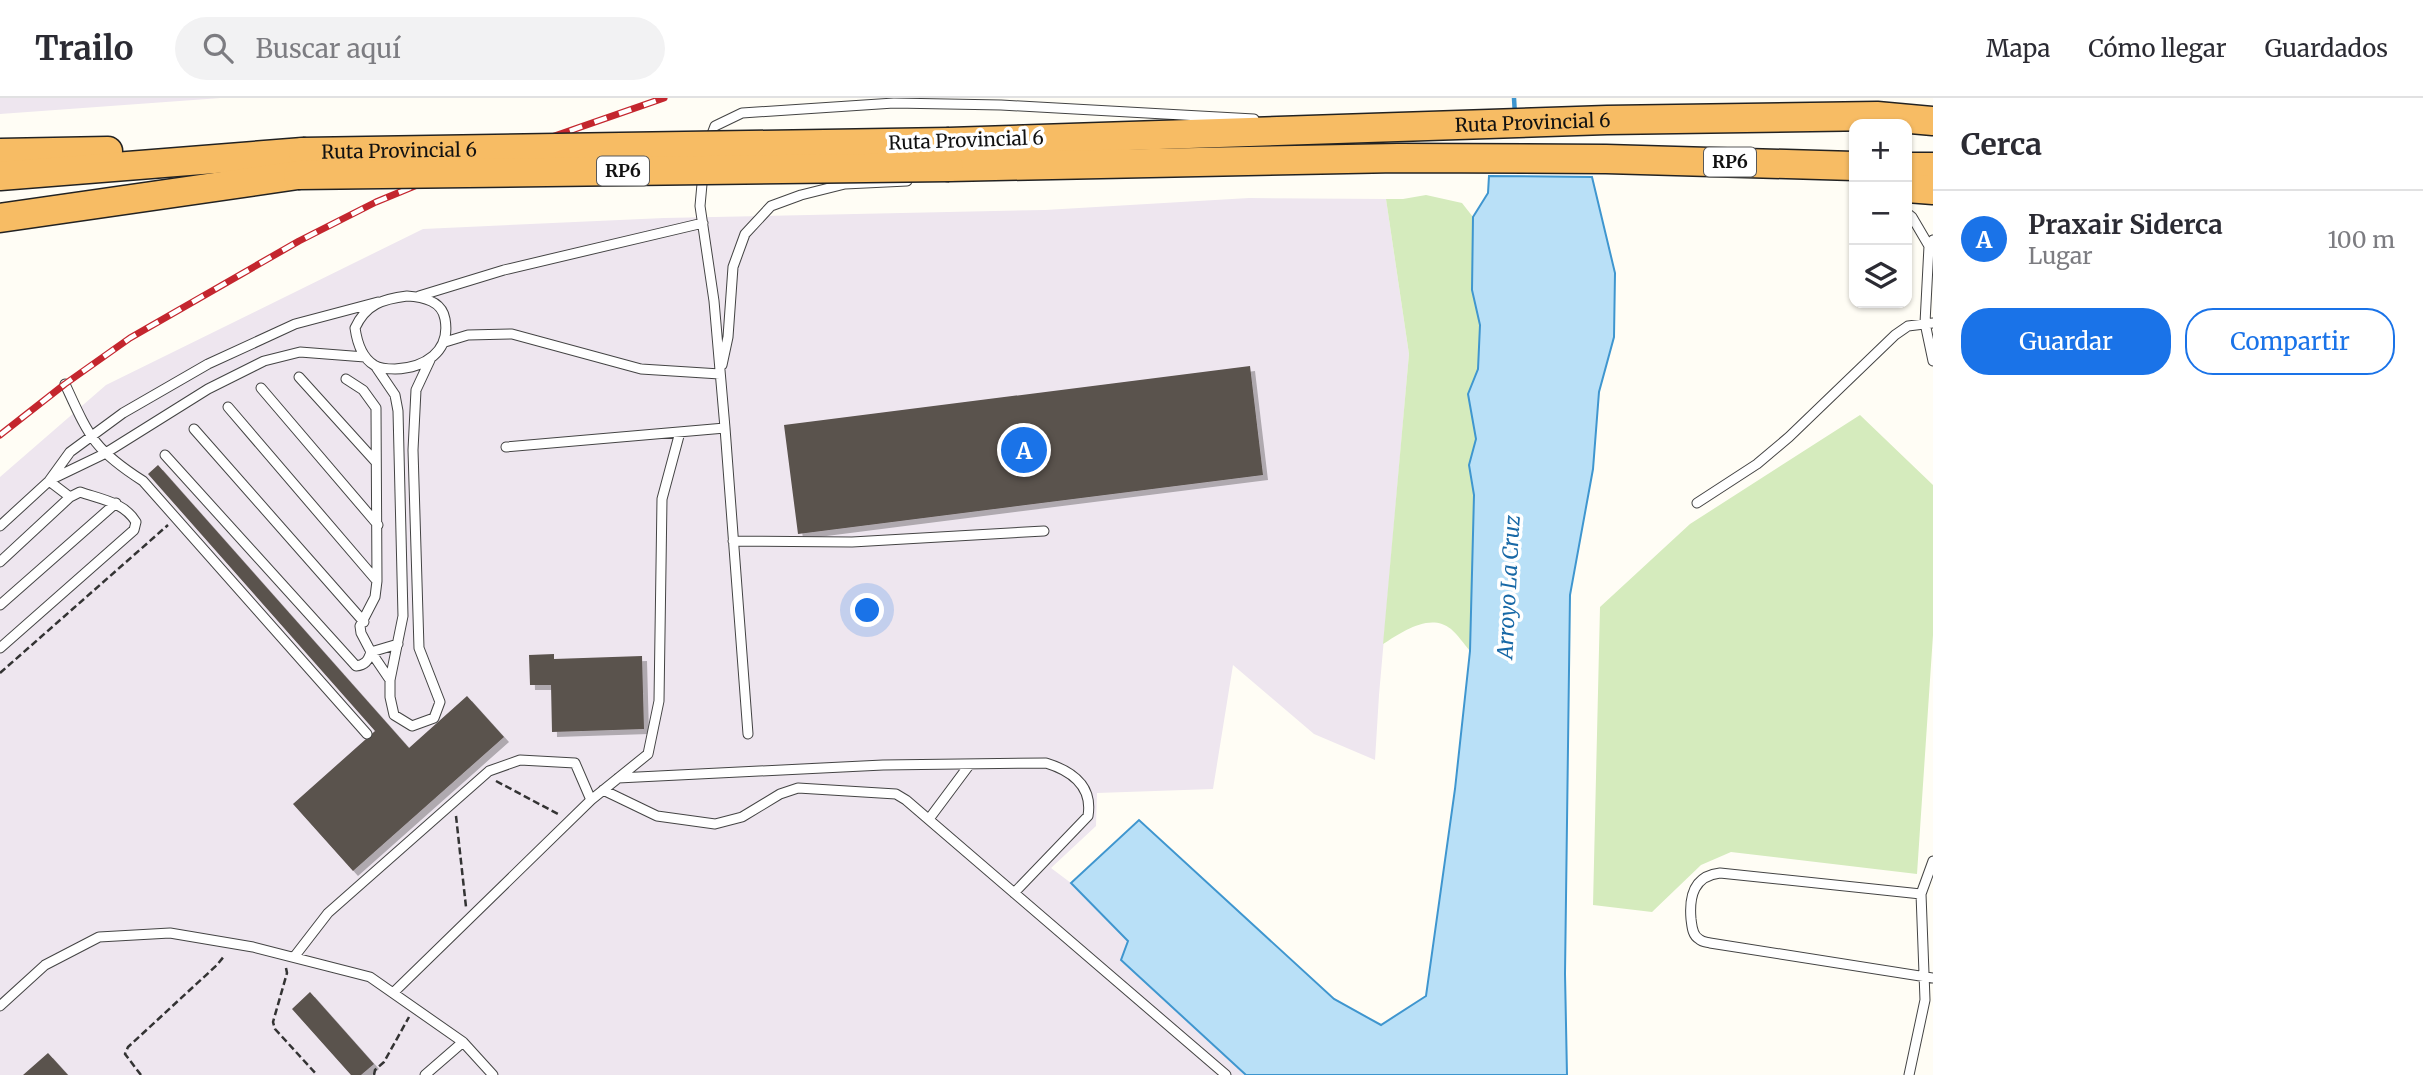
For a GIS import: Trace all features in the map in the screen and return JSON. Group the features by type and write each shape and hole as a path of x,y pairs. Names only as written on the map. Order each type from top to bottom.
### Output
{"highway":[{"path":"1877,116 1933,113"},
{"name":"Ruta Provincial 6","path":"949,154 1398,125 1877,116 1933,121"},
{"path":"0,153 301,164"},
{"name":"Ruta Provincial 6","path":"0,176 301,164 949,154 1192,162 1398,158 1606,159 1849,166"},
{"path":"1606,159 1849,183"},
{"path":"0,218 301,164"},
{"name":"Ruta Provincial 6","path":"0,199 301,164"},
{"path":"1912,167 1933,167"},
{"path":"1912,188 1933,190"}],"lane":[{"path":"748,734 714,301 700,206 705,154 715,126 742,113 894,103 1001,105 1264,119"},
{"path":"1278,120 1398,125"},
{"path":"1017,176 1192,162"},
{"path":"720,374 728,337 733,267 745,234 771,206 813,191 845,184 921,181"},
{"path":"1912,217 1931,248 1926,306 1933,362"},
{"path":"0,526 49,481 70,453 89,436 208,364 295,324 378,302 419,296 504,270 703,222"},
{"path":"378,302 366,309 355,327 357,343 395,395 398,411 403,616 390,680 390,697 394,715 412,726 434,718 440,702 419,648 413,450 416,390 430,360 445,342 447,328 444,312 435,302 419,296"},
{"path":"1697,503 1757,464 1789,437 1895,335 1908,326 1929,323"},
{"path":"445,342 468,335 512,334 641,369 720,374"},
{"path":"49,481 104,454 208,389 264,361 300,352 365,357"},
{"path":"376,367 406,368 430,360"},
{"path":"299,377 375,461"},
{"path":"346,379 363,390 376,408 377,581 375,597 360,626 370,652 390,680"},
{"path":"65,384 89,436 104,454 143,481 177,517 367,734"},
{"path":"261,388 378,524"},
{"path":"229,407 377,581"},
{"path":"506,447 725,428"},
{"path":"194,429 364,622"},
{"path":"393,993 591,800 648,754 659,701 662,499 680,432"},
{"path":"166,455 356,666 362,666 368,661 370,652"},
{"path":"49,481 70,497"},
{"path":"0,562 70,497 80,492 116,503 131,514 136,522 134,530 0,648"},
{"path":"0,605 116,503"},
{"path":"733,541 852,542 1044,531"},
{"path":"370,652 398,644"},
{"path":"294,957 328,913 489,771 520,760 575,763 591,800"},
{"path":"617,779 883,765 1045,763 1061,767 1084,788 1090,801 1088,816 1014,892"},
{"path":"929,819 970,764"},
{"path":"603,790 657,816 715,824 742,817 780,794 798,788 896,794 929,819 1226,1075"},
{"path":"1909,1075 1928,978 1922,894 1933,861"},
{"path":"1922,894 1720,873 1709,875 1697,884 1690,899 1692,931 1699,939 1928,978"},
{"path":"0,1006 45,965 99,937 170,933 233,943 370,977 463,1042 493,1075"},
{"path":"425,1075 463,1042"}],"path":[{"path":"0,673 177,517"},
{"path":"485,775 570,821"},
{"path":"454,802 467,920"},
{"path":"141,1075 125,1054 128,1047 218,965 233,943"},
{"path":"283,954 286,973 273,1023 275,1029 317,1075"},
{"path":"374,1075 414,1008"}],"shaded area":[{"path":"0,98 221,98 0,114"},
{"path":"1249,198 1386,199 1409,354 1375,760 1314,734 1233,665 1213,789 1097,793 1096,826 1051,868 1071,883 1128,941 1121,960 1246,1075 0,1075 0,477 106,385 423,229 664,218 1045,210"}],"green space":[{"path":"1426,195 1462,203 1473,217 1472,290 1480,324 1478,369 1468,394 1476,439 1469,465 1474,495 1470,651 1451,629 1434,622 1416,626 1383,644 1409,354 1386,199"},
{"path":"1860,415 1933,485 1933,635 1917,874 1731,852 1701,865 1652,912 1593,905 1600,607 1690,524"}],"water":[{"path":"1489,176 1592,177 1615,273 1614,337 1599,392 1593,469 1570,595 1565,974 1567,1075 1246,1075 1121,960 1128,941 1071,883 1139,820 1334,999 1381,1025 1426,996 1455,789 1470,651 1474,495 1469,465 1476,439 1468,394 1478,369 1480,325 1472,290 1473,217 1488,193"}],"building":[{"path":"1250,366 1263,475 798,534 784,425"},
{"path":"158,465 409,748 467,696 504,737 353,871 293,804 375,731 148,474"},
{"path":"554,654 554,659 642,656 644,729 552,732 551,685 530,685 529,655"},
{"path":"310,992 374,1064 361,1075 351,1075 292,1009"},
{"path":"48,1053 68,1075 23,1075"}],"waterway":[{"name":"Arroyo La Cruz","path":"1514,98 1515,115"}],"railway":[{"path":"0,435 130,338 299,241 376,202 434,178 664,98"}],"place":[{"name":"Praxair Siderca","path":"1024,450"}]}
